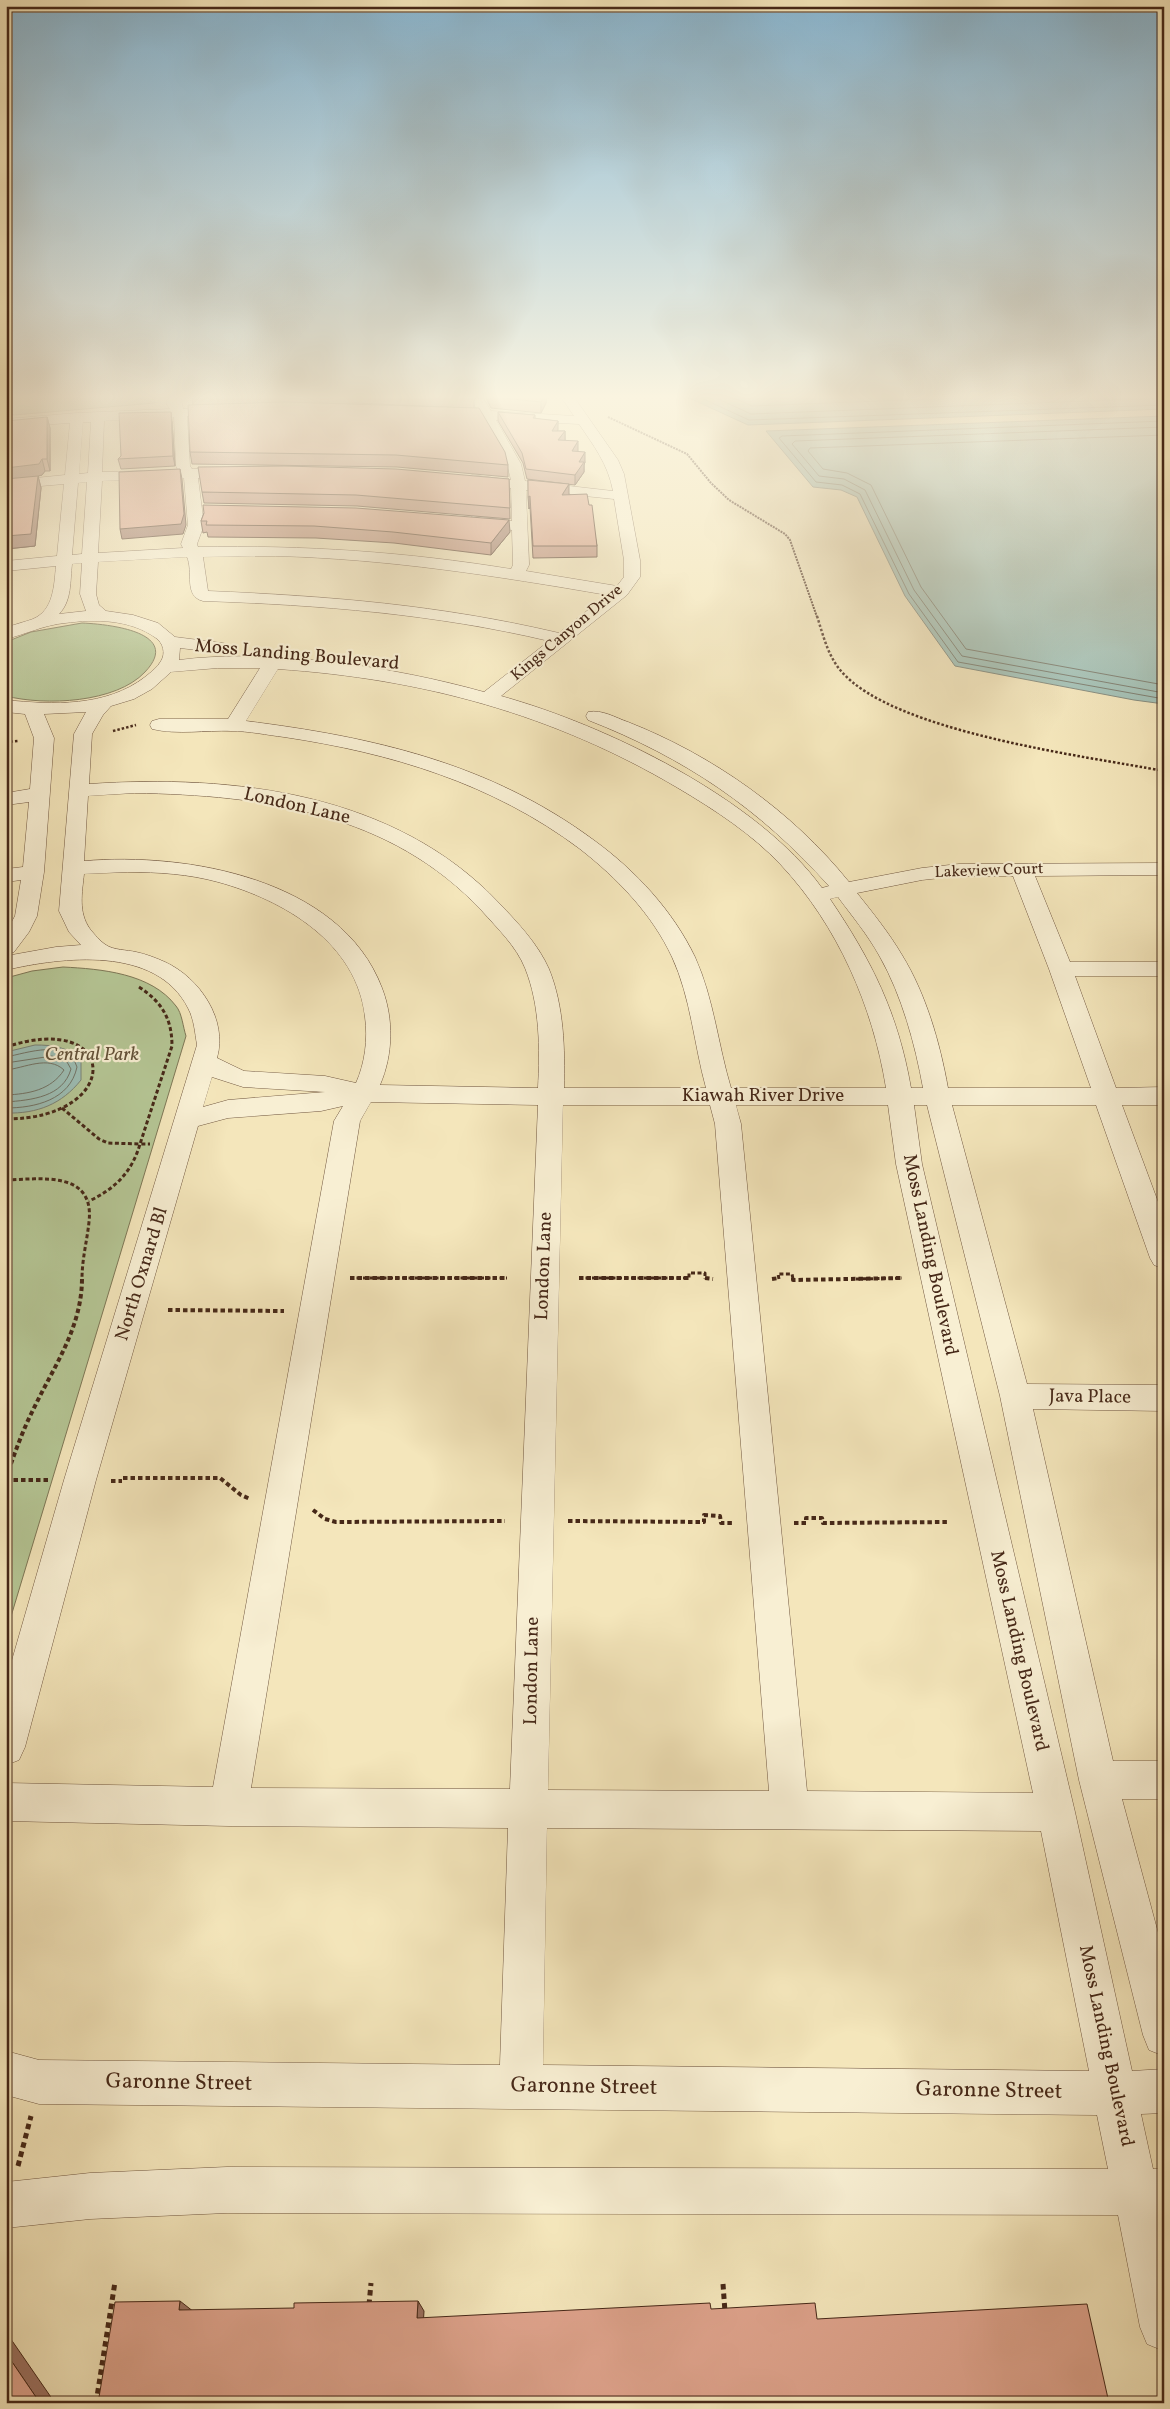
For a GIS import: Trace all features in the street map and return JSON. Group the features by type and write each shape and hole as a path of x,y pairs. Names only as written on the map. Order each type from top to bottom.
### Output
{"street":[{"path":"41,622 56,607 60,597 67,509"},
{"path":"92,509 88,597 91,607 101,616"},
{"path":"516,574 521,565 518,509"},
{"name":"Kings Canyon Drive","path":"496,691 621,592 632,576 632,560 623,509"},
{"path":"214,510 194,510 196,525 189,544 197,560 200,594 208,598 307,600 378,606 500,624 564,639"},
{"path":"462,520 519,526"},
{"path":"6,566 89,557 193,552 269,551 365,555 440,562 621,592"},
{"path":"6,634 41,622 101,616 145,624 160,632 168,654 153,680 133,692 106,701 80,707 33,710 6,706"},
{"name":"Moss Landing Boulevard","path":"168,654 204,648 290,652 383,661 598,717 640,734 690,760 738,790 774,817 810,850 845,889 898,967 932,1067 937,1095 1015,1396 1098,1780 1164,2035"},
{"name":"Moss Landing Boulevard","path":"168,654 221,662 272,664 385,674 431,683 496,691 526,709 618,745 666,771 741,820 789,861 816,895 864,975 884,1019 896,1064 909,1164 1056,1812 1116,2093 1150,2192 1164,2327"},
{"path":"234,725 272,664"},
{"path":"101,952 80,932 70,911 83,734 95,712 106,701"},
{"path":"6,947 18,932 26,916 33,872 44,738 33,710"},
{"path":"159,725 234,725 313,734 375,747 431,762 472,777 525,802 578,836 623,874 656,913 682,956 701,1008 720,1097 728,1124 790,1810"},
{"name":"London Lane","path":"79,791 111,788 180,787 237,792 319,807 364,822 408,842 445,865 490,903 531,956 549,1008 552,1063 521,2086"},
{"path":"6,799 39,794"},
{"path":"74,868 111,864 154,866 218,875 272,894 308,912 337,936 358,960 370,984 380,1020 375,1065 347,1121 229,1808"},
{"path":"1021,868 1061,969 1164,1258"},
{"name":"Lakeview Court","path":"816,895 922,874 959,870 1021,868 1164,869"},
{"path":"6,876 33,872"},
{"name":"North Oxnard Bl","path":"6,963 61,953 101,952 136,959 160,968 184,985 197,1002 205,1019 209,1044 189,1120 80,1480 6,1747"},
{"path":"1061,969 1164,969"},
{"name":"Kiawah River Drive","path":"205,1062 226,1074 243,1078 325,1084 362,1094"},
{"name":"Kiawah River Drive","path":"189,1120 228,1109 321,1102 362,1094 720,1097 937,1095 1164,1096"},
{"name":"Java Place","path":"1015,1396 1164,1398"},
{"path":"1098,1780 1164,1780"},
{"path":"6,1802 229,1808 1056,1812"},
{"name":"Garonne Street","path":"6,2073 39,2082 1116,2093 1164,2091"},
{"path":"11,2190 90,2196 227,2190 1150,2192"}],"path":[{"path":"745,509 785,534 790,540 832,660 842,674 861,689 883,702 973,734 1164,771"},
{"path":"111,731 137,725 159,725"},
{"path":"89,1201 108,1191 128,1176 137,1160 140,1144 172,1046 173,1031 164,1006 154,996 131,984"},
{"path":"6,1047 33,1039 53,1038 70,1042 84,1049 92,1059 94,1071 89,1084 78,1097 62,1108 41,1116 19,1120 6,1119"},
{"path":"62,1108 108,1143 157,1144"},
{"path":"6,1180 69,1182 82,1191 89,1201 90,1218 82,1256 80,1306 73,1332 27,1421 6,1479 55,1480"},
{"path":"579,1278 689,1278 689,1273 705,1273 705,1279 719,1279"},
{"path":"764,1279 779,1279 778,1274 792,1274 793,1280 902,1278"},
{"path":"320,1278 507,1278"},
{"path":"168,1310 314,1312"},
{"path":"123,1478 220,1478 244,1497 257,1499"},
{"path":"307,1507 325,1520 332,1522 510,1521"},
{"path":"561,1521 704,1522 704,1515 712,1515 720,1516 721,1523 738,1524"},
{"path":"790,1523 806,1523 806,1518 822,1518 822,1524 949,1522"},
{"path":"11,2190 31,2115"},
{"path":"96,2403 115,2282"},
{"path":"368,2313 371,2283"},
{"path":"723,2284 725,2324"}],"green space":[{"path":"82,623 107,625 137,632 148,639 155,647 154,658 145,672 132,682 117,690 99,696 59,701 40,701 6,696 6,642 31,632"},
{"name":"Central Park","path":"63,967 93,969 124,975 153,986 166,995 178,1009 186,1036 6,1633 6,978 32,971"}],"water":[{"path":"863,509 1164,509 1164,704 955,666 905,596"},
{"path":"35,1045 60,1048 81,1059 81,1080 66,1095 48,1106 28,1112 6,1113 6,1052"}],"building":[{"path":"6,509 34,509 31,534 6,536"},
{"path":"120,509 184,509 181,524 120,529"},
{"path":"204,509 374,509 509,520 491,543 393,532 314,526 206,525 207,521 201,521"},
{"path":"531,509 593,509 597,546 533,546"},
{"path":"180,2301 179,2310 294,2308 294,2303 418,2301 417,2318 710,2303 711,2309 815,2303 817,2319 1087,2304 1109,2403 98,2403 115,2302"},
{"path":"6,2353 40,2403 6,2403"}]}
